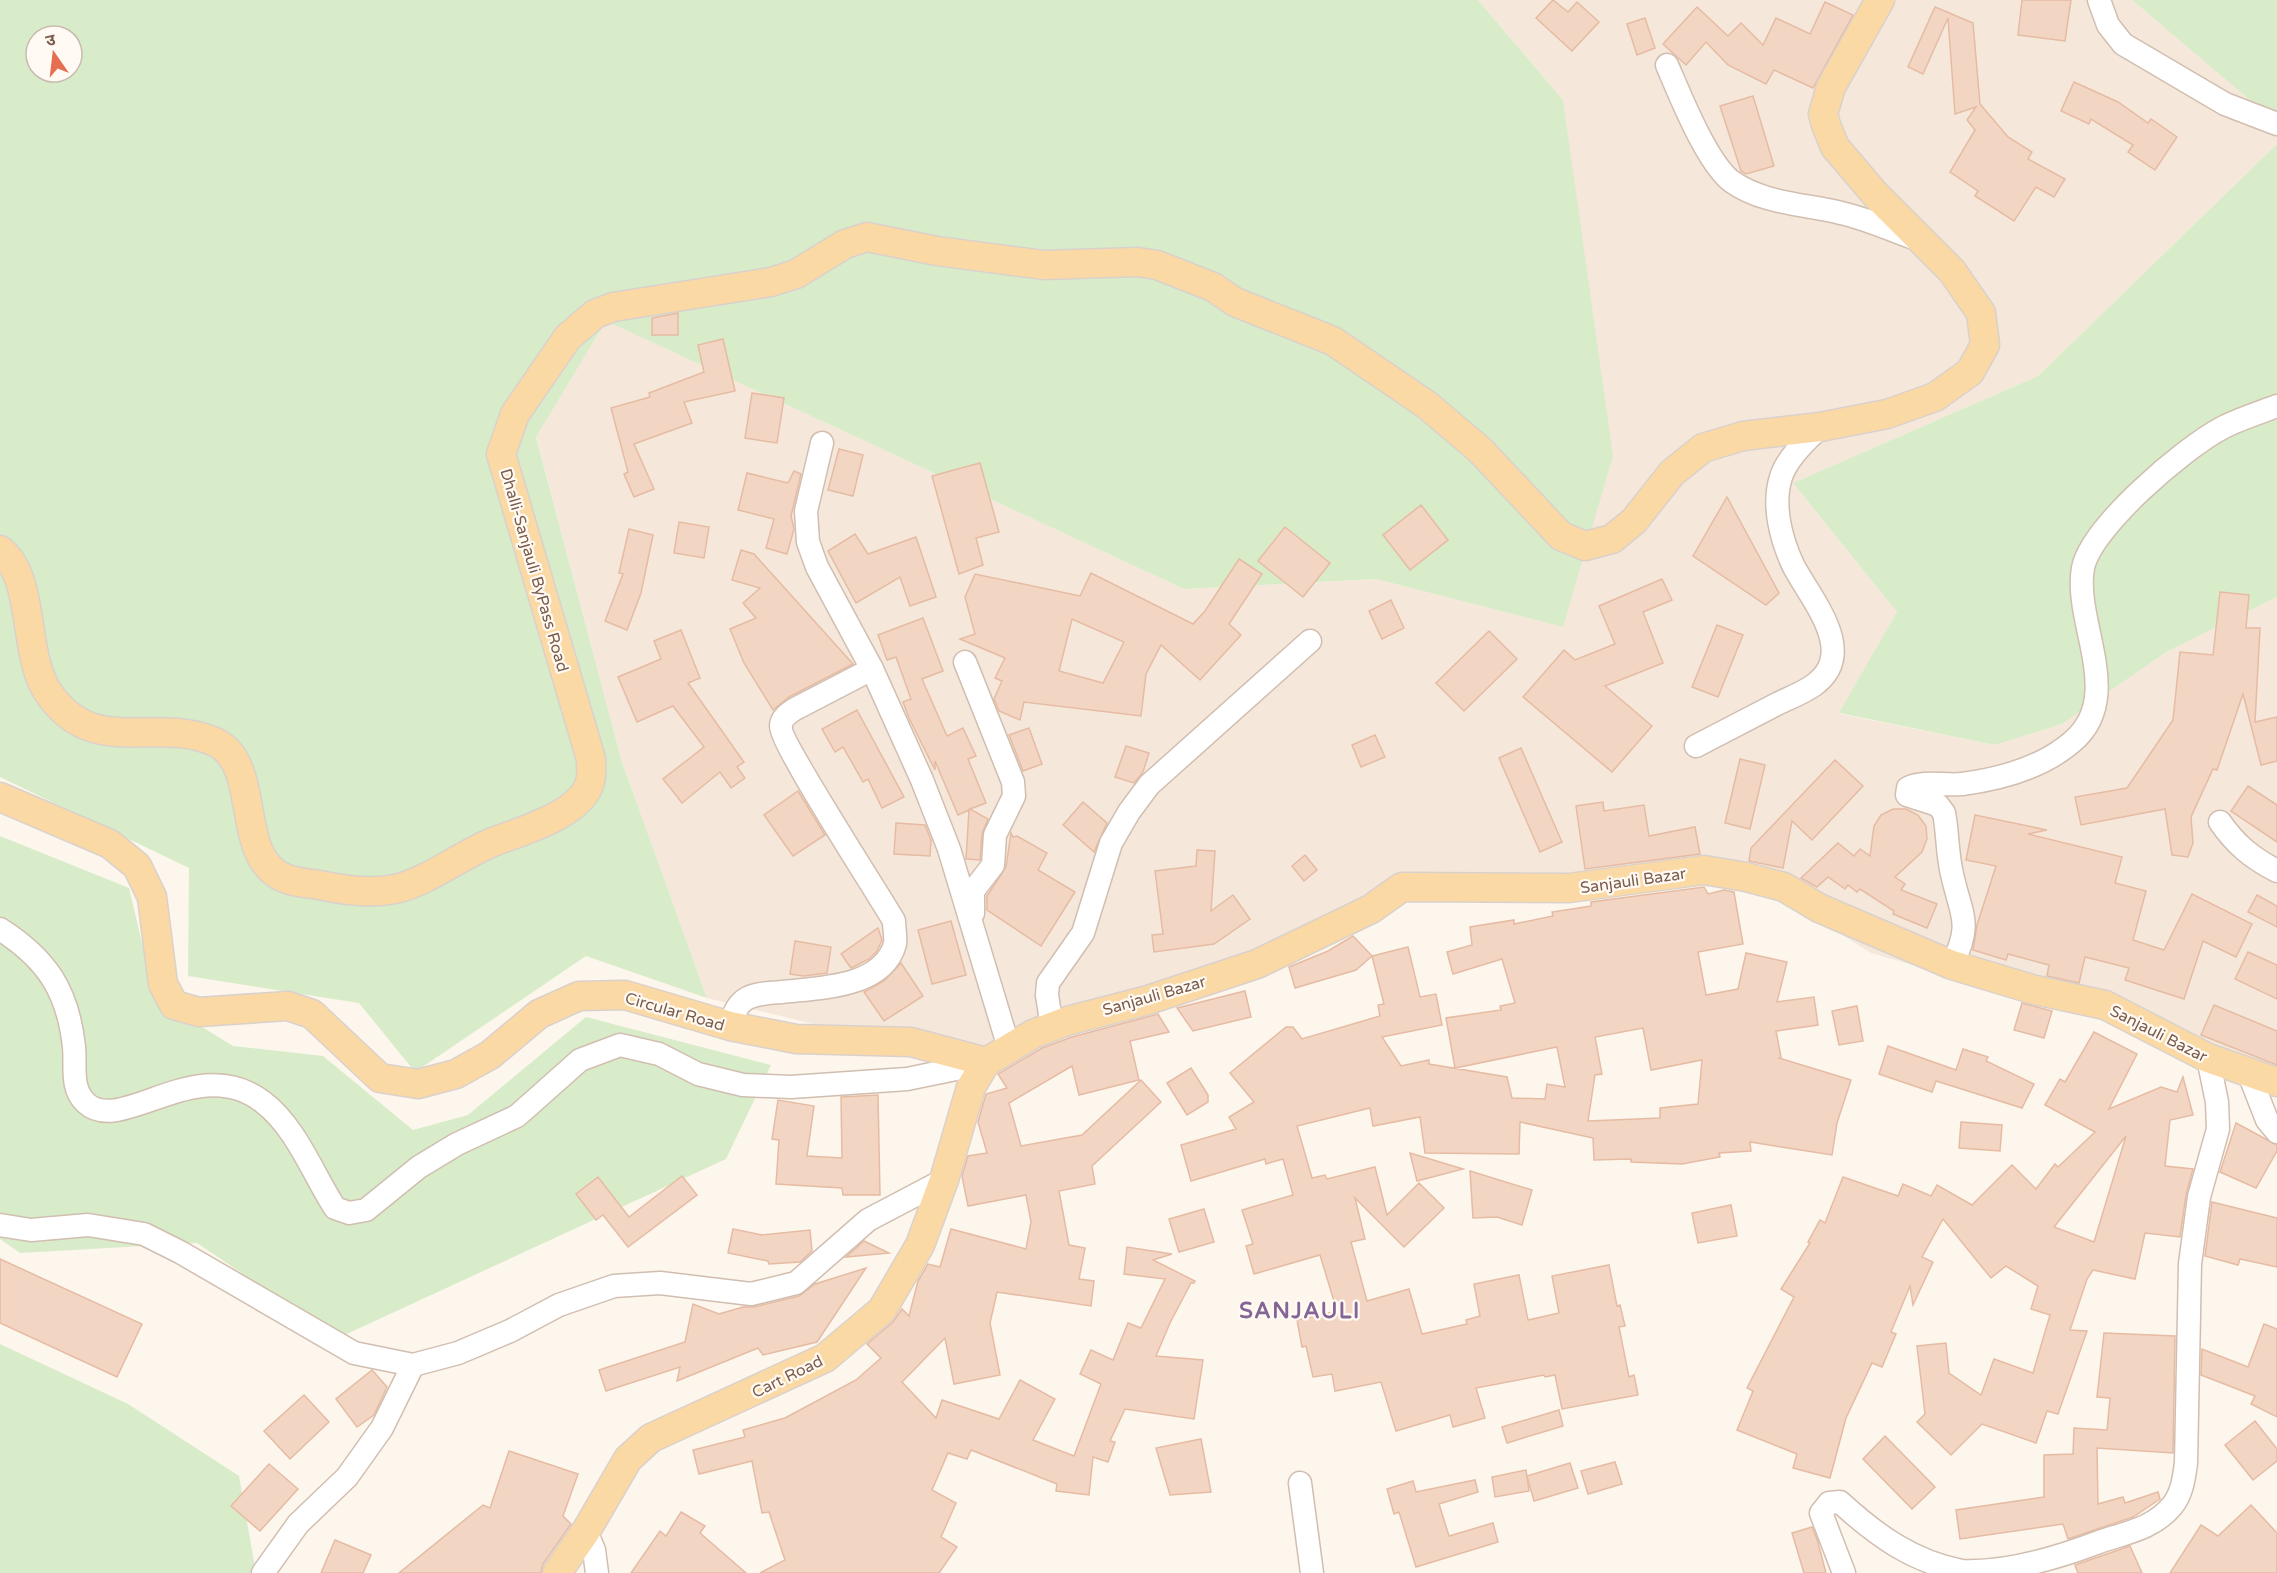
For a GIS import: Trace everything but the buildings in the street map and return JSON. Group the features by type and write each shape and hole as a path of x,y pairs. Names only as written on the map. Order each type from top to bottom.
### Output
{"main road":[{"name":"Dhalli-Sanjauli ByPass Road","path":"0,550 6,554 20,579 38,673 60,706 89,729 135,734 186,734 216,743 236,760 257,846 269,868 287,879 355,892 397,889 486,845 555,818 577,802 590,783 591,759 501,454 515,414 568,338 595,314 613,307 771,282 796,274 845,244 867,237 937,251 1044,265 1138,262 1157,265 1213,287 1235,302 1333,341 1427,405 1480,450 1561,536 1585,546 1612,539 1634,521 1672,473 1702,448 1743,436 1820,427 1887,414 1935,397 1970,372 1985,345 1981,313 1952,271 1875,194 1835,147 1824,114 1831,87 1880,0"},
{"name":"Circular Road","path":"0,797 110,844 138,866 152,897 163,984 174,1005 200,1011 288,1006 312,1014 381,1078 417,1084 456,1074 490,1055 539,1014 579,996 625,995 730,1026 796,1039 911,1042 998,1055"},
{"name":"Sanjauli Bazar","path":"998,1055 1052,1027 1095,1012 1148,1000 1257,964 1371,909 1402,887 1569,888 1704,870 1746,877 1784,887 1819,908 1952,965 2034,990 2105,1005 2208,1058 2277,1082"},
{"name":"Cart Road","path":"557,1573 586,1531 628,1459 651,1438 825,1358 882,1310 920,1245 944,1180 971,1087 998,1055"}],"street":[{"path":"2098,0 2108,25 2122,44 2225,104 2277,124"},
{"path":"1666,65 1691,119 1717,163 1731,180 1770,199 1842,213 1923,242"},
{"path":"1952,965 1962,945 1964,922 1952,875 1944,813 1938,805 1907,795 1908,788 1962,784 2002,775 2040,763 2073,741 2093,712 2097,666 2081,590 2083,567 2094,540 2167,467 2222,428 2277,406"},
{"path":"1696,746 1814,685 1830,666 1833,641 1826,621 1792,563 1780,523 1776,499 1781,474 1797,451 1820,427"},
{"path":"0,928 25,945 52,974 68,1010 74,1049 73,1069 76,1086 87,1104 104,1111 126,1110 169,1092 200,1084 232,1086 263,1102 284,1124 335,1208 349,1212 366,1210 428,1161 457,1144 517,1116 580,1060 620,1046 659,1054 698,1074 742,1085 772,1087 906,1078 998,1055 974,933 949,849 904,737 872,669 817,567 808,542 806,511 822,443"},
{"path":"1052,1027 1047,995 1048,983 1083,933 1111,843 1129,812 1149,785 1172,763 1310,640"},
{"path":"965,662 1013,782 1014,796 995,835 993,865 973,891 974,933"},
{"path":"730,1026 735,1012 743,1001 763,994 842,984 873,973 888,960 895,942 894,921 804,773 782,734 780,725 785,716 795,709 872,669"},
{"path":"2220,822 2235,844 2253,858 2277,871"},
{"path":"1844,1573 1821,1513 1828,1503 1840,1502 1894,1546 1963,1572 1985,1572 2034,1566 2110,1538 2132,1533 2151,1523 2172,1506 2182,1487 2186,1463 2190,1264 2199,1197 2218,1129 2217,1102 2208,1058"},
{"path":"2249,1074 2267,1120 2277,1132"},
{"path":"0,1225 31,1230 88,1225 144,1234 180,1252 354,1353 413,1365 458,1353 510,1331 559,1305 614,1286 660,1283 751,1294 796,1283 868,1220 944,1180"},
{"path":"263,1573 298,1524 347,1477 382,1428 413,1365"},
{"path":"1300,1483 1312,1573"},
{"path":"586,1531 594,1550 597,1573"}],"shaded area":[{"path":"1478,0 2132,0 2277,123 2277,144 2038,376 1793,483 1897,612 1840,714 1995,745 2062,724 2168,651 2277,597 2277,1071 2173,1030 2053,1005 1871,953 1776,894 1699,876 1404,892 1295,950 987,1048 871,1038 707,998 622,762 536,436 606,321 1184,589 1376,579 1563,627 1563,100"}],"green space":[{"path":"0,0 1478,0 1563,100 1613,456 1563,627 1376,579 1184,589 606,321 536,437 622,762 707,998 586,956 415,1072 359,1003 188,976 189,868 0,777"},
{"path":"2132,0 2277,0 2277,123"},
{"path":"2277,144 2277,597 2168,651 2062,724 1995,745 1839,713 1897,612 1793,483 2038,376"},
{"path":"0,836 129,888 155,998 233,1046 323,1056 413,1130 468,1115 586,1017 771,1065 726,1159 338,1338 197,1243 20,1253 0,1239"},
{"path":"0,1344 128,1404 239,1476 256,1573 0,1573"}],"district":[{"name":"SANJAULI","path":"1300,1310"}]}
